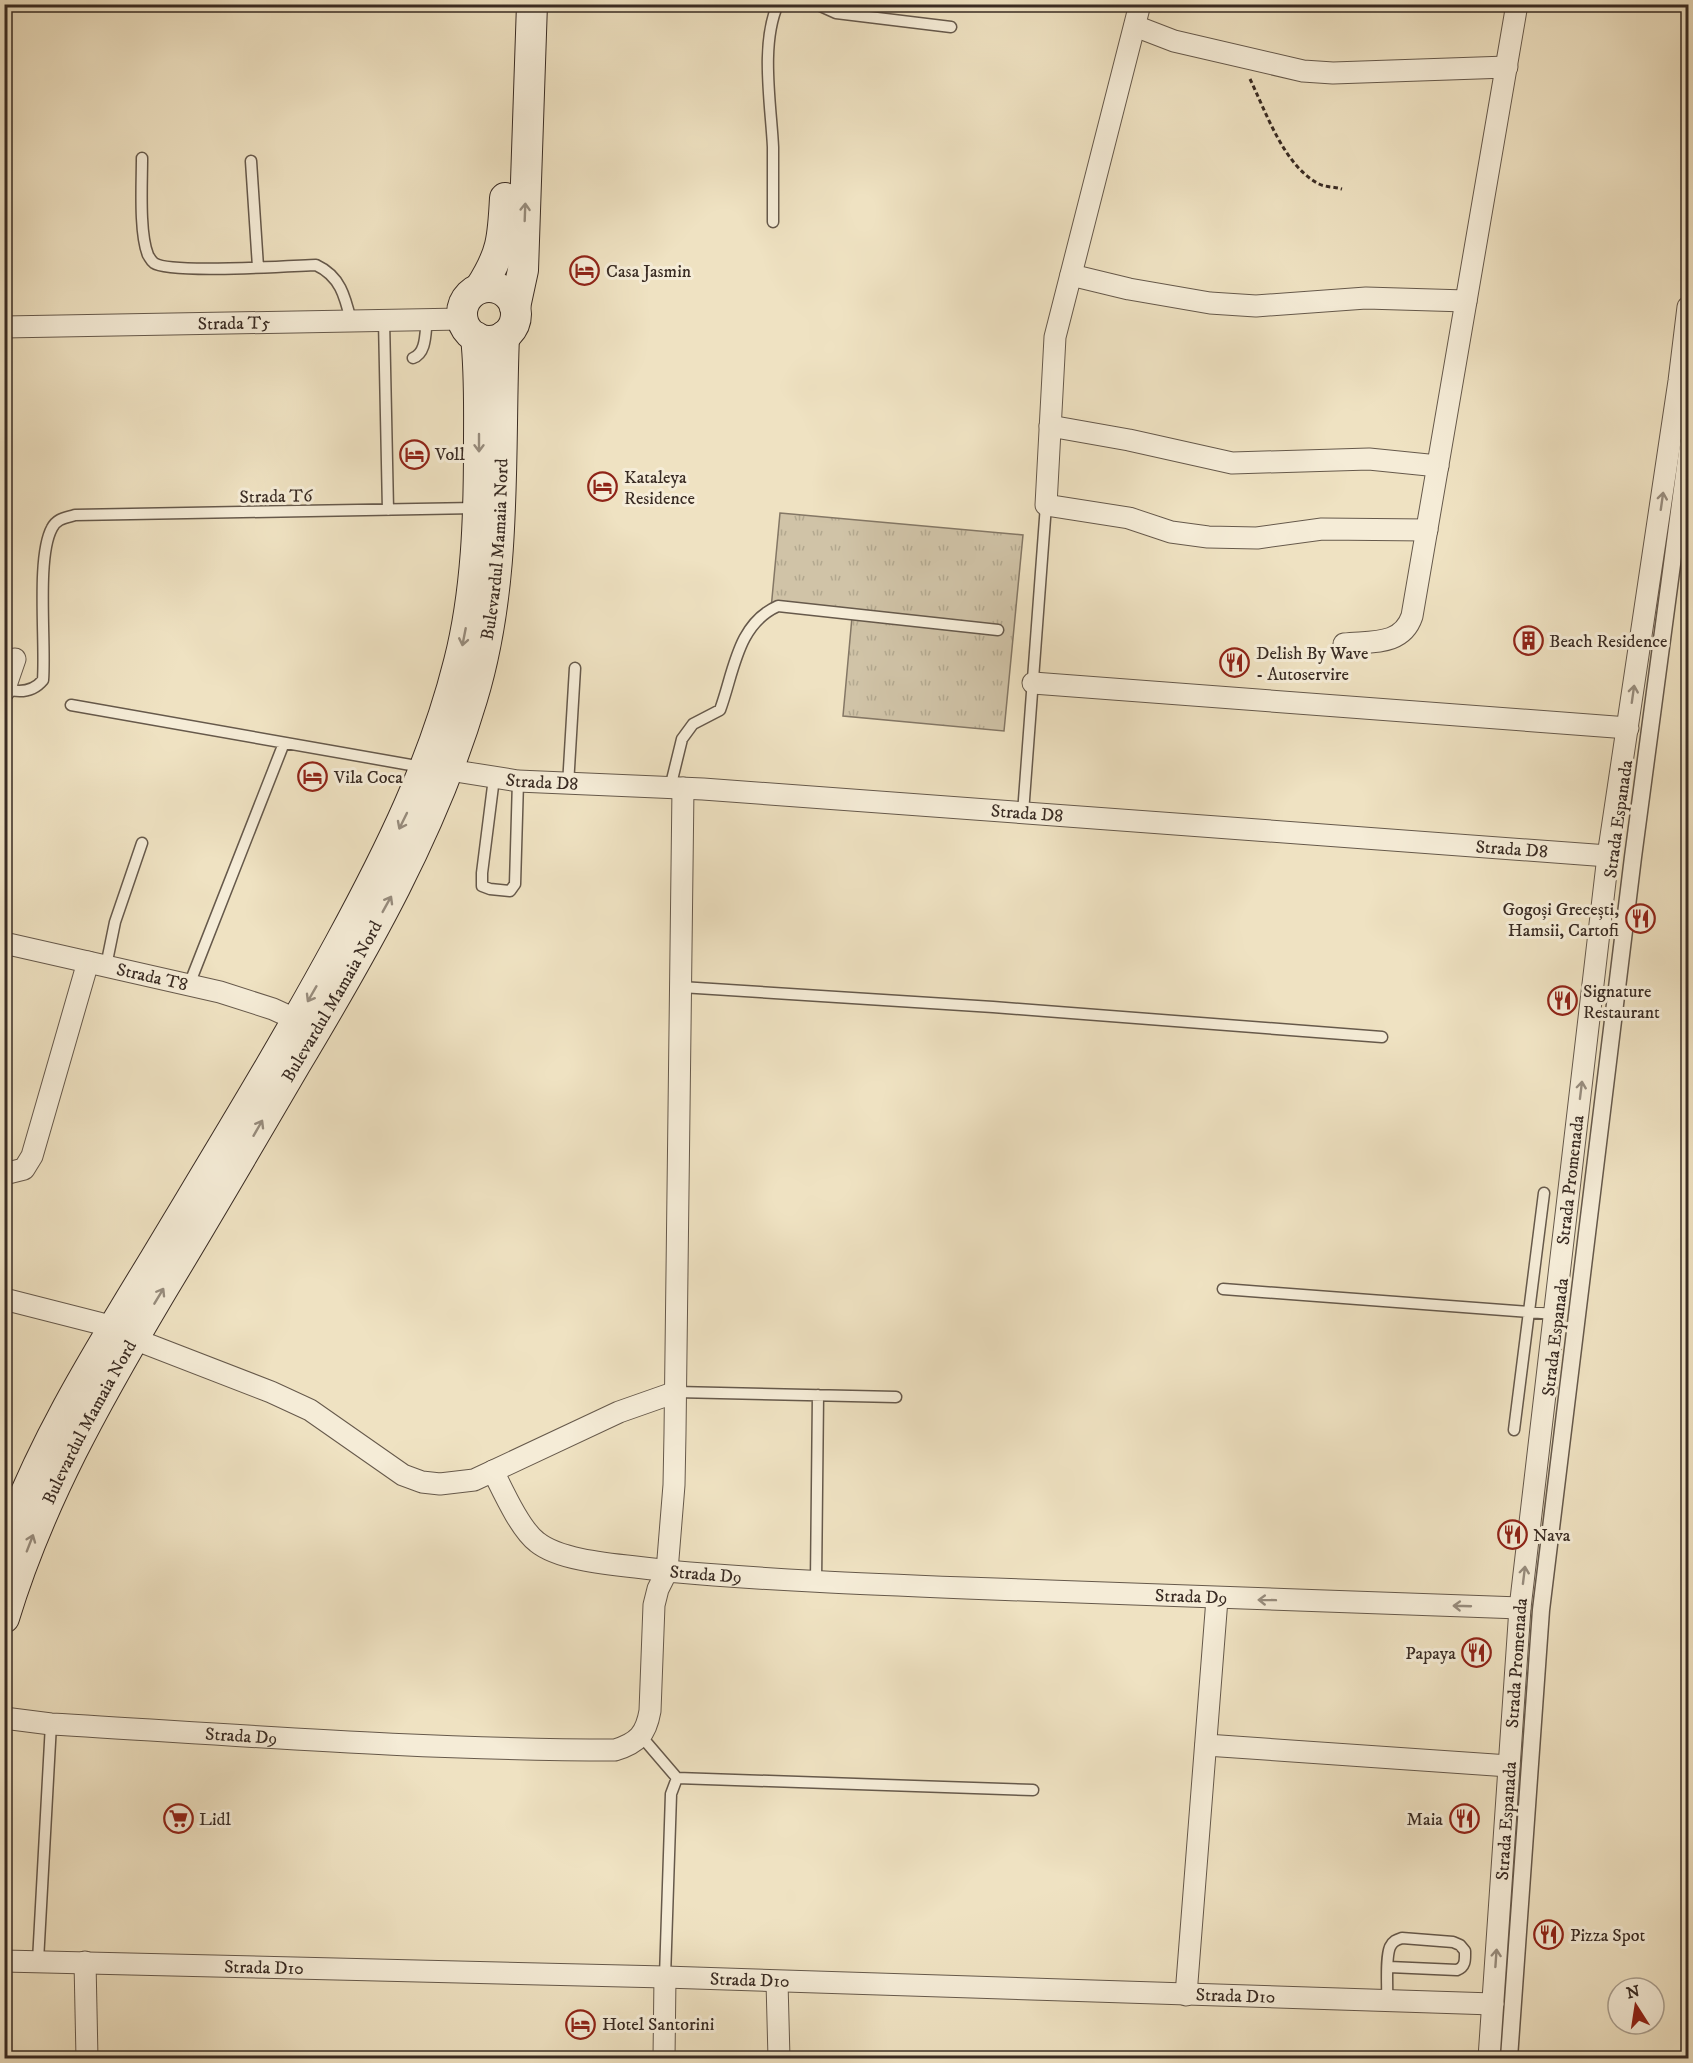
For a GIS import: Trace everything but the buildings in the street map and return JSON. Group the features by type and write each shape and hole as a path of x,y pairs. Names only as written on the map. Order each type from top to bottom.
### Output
{"main road":[{"path":"511,4 504,234 496,262 480,288 467,298 463,306 481,331 512,327 523,270 532,4"},
{"path":"480,288 495,287 501,290 512,300 515,307"},
{"name":"Bulevardul Mamaia Nord","path":"4,1548 52,1437 124,1333 343,984 412,854 433,809 437,769 460,660 475,564 481,331"},
{"name":"Bulevardul Mamaia Nord","path":"4,1618 30,1544 53,1489 124,1333 373,883 411,805 437,769 482,666 497,566 500,510 481,331"}],"street":[{"path":"1140,4 1055,337 1046,505 1129,519 1171,531 1208,537 1257,538 1322,529 1427,530"},
{"path":"1344,644 1393,639 1404,633 1413,616 1517,4"},
{"path":"1135,26 1174,40 1303,71 1333,73 1507,67"},
{"path":"1071,275 1129,289 1210,303 1256,306 1366,298 1467,301"},
{"name":"Strada Promenada","path":"1489,2058 1520,1608 1608,856 1689,307"},
{"name":"Strada T5","path":"4,327 427,319 481,331"},
{"path":"1050,426 1130,440 1232,463 1369,459 1438,466"},
{"name":"Strada Espanada","path":"1509,2058 1541,1610 1633,857 1689,444"},
{"path":"5,690 15,658"},
{"path":"1033,683 1628,728"},
{"name":"Strada D8","path":"437,769 518,781 568,785 676,788 1608,856"},
{"path":"493,1472 521,1522 536,1542 563,1556 666,1571 674,1485 681,987 676,788"},
{"name":"Strada T8","path":"4,943 220,992 262,1005 297,1020"},
{"path":"4,1174 24,1169 33,1156 97,964"},
{"path":"4,1299 124,1333 272,1392 310,1410 403,1475 422,1482 440,1484 474,1480 619,1412 675,1392"},
{"name":"Strada D9","path":"4,1718 51,1724 399,1745 528,1750 615,1750 628,1746 641,1736 647,1725 650,1711 654,1605 666,1571 747,1579 816,1582 1217,1599 1520,1608"},
{"path":"1186,1995 1217,1599"},
{"path":"1206,1745 1509,1766"},
{"name":"Strada D10","path":"4,1961 665,1977 1493,2004"},
{"path":"85,1962 87,2058"},
{"path":"664,2058 665,1977"},
{"path":"777,1982 779,2058"}],"lane":[{"path":"773,222 773,149 769,65 771,24 778,4"},
{"path":"816,4 836,13 951,27"},
{"path":"142,158 144,238 148,255 154,263 168,267 201,269 316,265 328,271 345,297 351,321"},
{"path":"251,161 258,267"},
{"path":"413,358 422,351 427,319"},
{"path":"384,320 389,359 388,510"},
{"path":"1023,813 1046,505"},
{"name":"Strada T6","path":"5,690 19,693 37,687 43,680 44,561 51,528 58,519 75,515 478,508"},
{"path":"676,788 682,740 693,724 720,710 728,690 737,654 754,623 764,612 778,606 998,630"},
{"path":"568,785 575,668"},
{"path":"71,705 437,769"},
{"path":"189,985 284,742"},
{"path":"494,778 482,873 482,886 490,889 510,891 516,884 518,781"},
{"path":"97,964 115,922 142,843"},
{"path":"681,987 993,1007 1382,1036"},
{"path":"1514,1431 1544,1192"},
{"path":"1223,1289 1555,1314"},
{"path":"675,1392 896,1396"},
{"path":"816,1582 818,1395"},
{"path":"38,1961 51,1724"},
{"path":"641,1736 677,1778 1034,1790"},
{"path":"665,1977 671,1794 677,1778"},
{"path":"1387,2001 1389,1950 1392,1944 1402,1938 1453,1942 1465,1951 1465,1964 1457,1970 1389,1966"}],"path":[{"path":"1240,57 1270,124 1284,149 1304,172 1320,184 1342,189"}],"green space":[{"path":"780,513 1023,535 1004,731 843,716 852,617 771,609"}],"place":[{"name":"Casa Jasmin","path":"585,271"},
{"name":"Voll","path":"414,454"},
{"name":"Kataleya Residence","path":"603,487"},
{"name":"Beach Residence","path":"1528,641"},
{"name":"Delish By Wave - Autoservire","path":"1235,663"},
{"name":"Vila Coca","path":"313,777"},
{"name":"Gogoși Grecești, Hamsii, Cartofi","path":"1640,919"},
{"name":"Signature Restaurant","path":"1562,1001"},
{"name":"Nava","path":"1512,1535"},
{"name":"Papaya","path":"1477,1653"},
{"name":"Lidl","path":"178,1819"},
{"name":"Maia","path":"1464,1819"},
{"name":"Pizza Spot","path":"1549,1935"},
{"name":"Hotel Santorini","path":"581,2024"}]}
